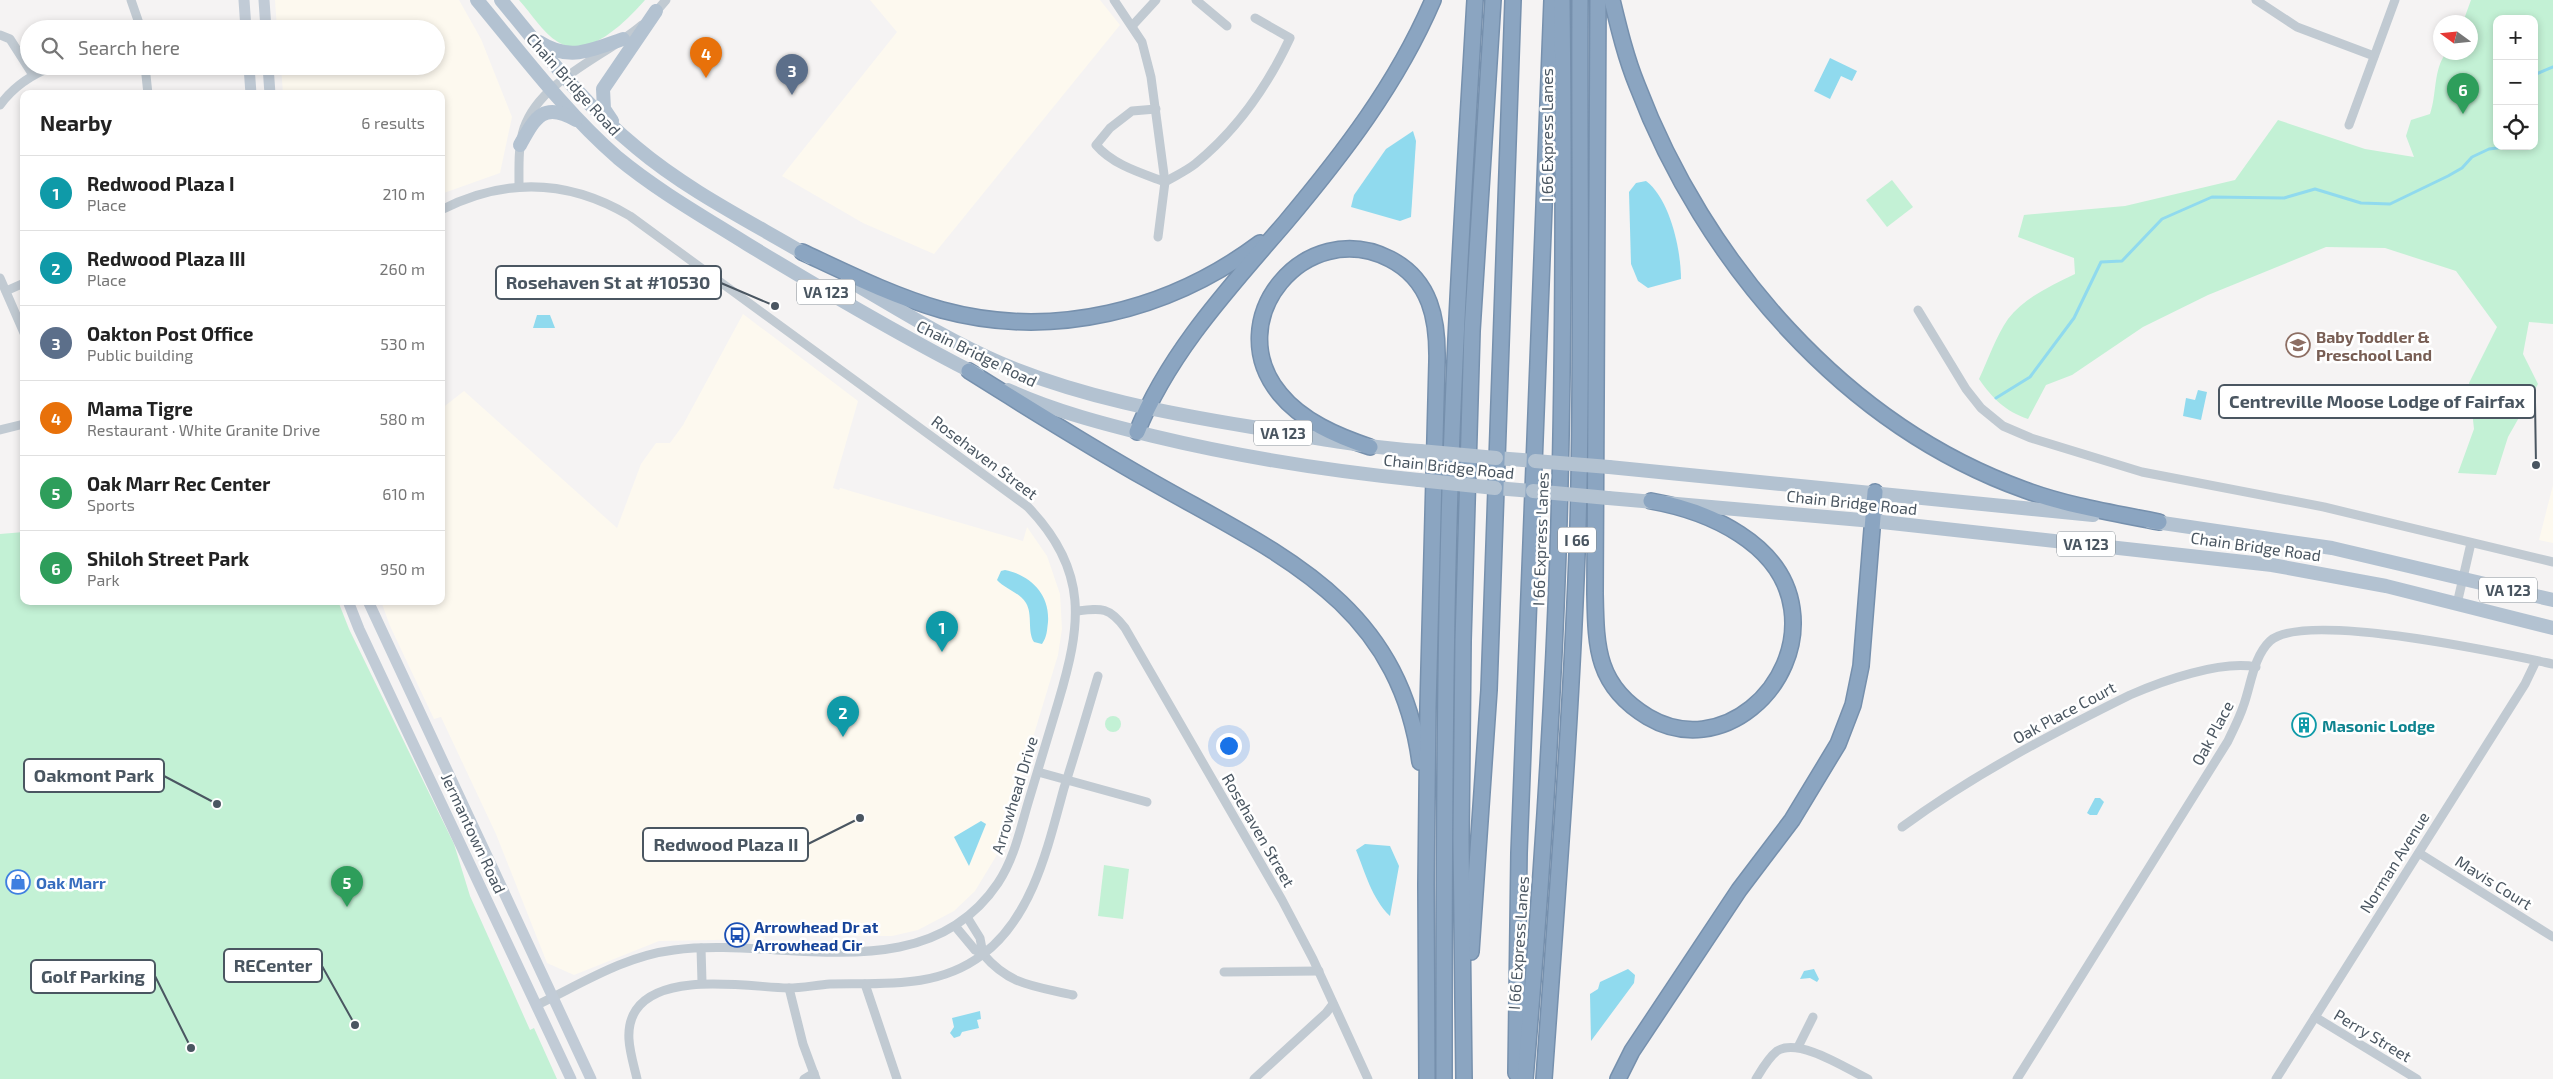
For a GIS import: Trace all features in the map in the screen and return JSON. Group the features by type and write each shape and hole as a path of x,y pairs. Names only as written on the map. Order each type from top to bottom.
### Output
{"highway":[{"path":"1138,432 1147,408 1172,366 1221,296 1334,163 1380,101 1402,63 1433,0"},
{"path":"1444,1079 1444,868 1448,561 1460,270 1475,0"},
{"path":"1464,1079 1461,840 1463,641 1472,331 1492,0"},
{"path":"1464,1047 1471,1008 1471,954 1488,700 1494,488 1513,0"},
{"path":"1516,1079 1520,853 1552,0"},
{"name":"I 66 Express Lanes","path":"1525,1079 1545,822 1558,556 1563,323 1562,0"},
{"name":"I 66","path":"1544,1079 1566,794 1578,527 1582,268 1580,0"},
{"path":"1598,0 1594,593 1598,652 1608,678 1636,709 1653,720 1670,726 1686,730 1709,729 1734,721 1749,710 1767,693 1777,679 1792,638 1790,601 1784,582 1768,558 1742,536 1701,514 1651,501"},
{"path":"1612,0 1636,84 1667,156 1690,198 1737,268 1807,349 1862,398 1904,428 1987,474 2055,500 2159,522"},
{"path":"802,252 886,290 940,309 988,319 1061,321 1125,310 1163,298 1228,265 1284,223"},
{"path":"1370,447 1328,430 1289,404 1271,381 1260,352 1261,321 1272,293 1282,278 1308,259 1330,251 1351,249 1368,251 1402,266 1423,289 1436,323 1438,362 1426,885 1427,1079"},
{"path":"969,371 1113,460 1283,557 1326,587 1363,624 1388,662 1412,720 1420,763 1426,885"},
{"path":"1618,1079 1632,1051 1739,890 1792,820 1838,744 1853,705 1861,666 1875,492"}],"main road":[{"path":"244,0 245,20"},
{"path":"264,0 265,20"},
{"name":"Chain Bridge Road","path":"477,0 551,89 582,123 618,157 681,203 868,316 969,371 1040,403 1138,432 1296,465 1494,488 1873,521 2272,565 2349,578 2553,628"},
{"name":"Chain Bridge Road","path":"501,0 565,78 626,139 679,179 925,325 994,360 1065,386 1147,408 1370,447 1875,492 2159,522 2305,543 2553,600"},
{"path":"626,139 604,109 603,89 656,11"},
{"path":"532,38 545,46 575,55 623,39"},
{"path":"250,75 251,90"},
{"path":"269,75 270,90"},
{"path":"520,145 532,123 545,113 560,112 582,123"},
{"name":"Jermantown Road","path":"350,605 359,629 571,1079"},
{"name":"Jermantown Road","path":"370,605 591,1079"}],"street":[{"path":"131,0 138,20"},
{"path":"519,185 520,145 528,118 551,89 623,39 666,0"},
{"path":"1114,0 1133,26 1146,53 1156,109 1165,182 1158,237"},
{"path":"1133,26 1156,0"},
{"path":"1196,0 1226,26"},
{"path":"2256,0 2297,27 2374,56"},
{"path":"2349,125 2395,0"},
{"path":"1156,109 1132,111 1110,128 1096,145 1102,152 1131,170 1165,182 1194,165 1220,140 1252,104 1281,57 1290,38 1255,18"},
{"path":"0,35 10,39 20,55"},
{"path":"0,105 10,93 33,75"},
{"path":"147,75 148,90"},
{"name":"Rosehaven Street","path":"445,208 477,194 519,185 553,187 580,193 606,203 630,216 1017,498 1039,519 1058,546 1072,582 1077,611 1101,609 1110,612 1125,628 1282,900 1319,971 1368,1079"},
{"path":"0,278 20,324"},
{"path":"6,291 20,285"},
{"path":"1918,310 1973,399 1998,423 2020,434 2082,455 2142,472 2300,502 2553,562"},
{"path":"0,430 20,425"},
{"path":"2457,604 2471,542"},
{"name":"Arrowhead Drive","path":"537,1005 619,965 641,957 676,949 888,950 927,940 955,926 967,917 993,890 1014,850 1071,659 1077,611"},
{"name":"Oak Place","path":"2017,1079 2228,741 2265,647 2279,635 2287,632 2317,631 2375,633 2418,638 2553,664"},
{"name":"Norman Avenue","path":"2276,1079 2528,680 2536,660"},
{"name":"Oak Place Court","path":"1902,828 1940,799 1991,768 2130,695 2153,685 2200,672 2245,665 2256,667"},
{"path":"637,1079 629,1047 629,1034 636,1011 656,994 702,982 790,988 894,984 932,979 958,971 983,954 1008,930 1033,885 1045,853 1098,676"},
{"path":"1038,772 1147,802"},
{"name":"Mavis Court","path":"2418,853 2553,937"},
{"path":"967,917 980,938 983,954"},
{"path":"955,926 974,950 983,954 996,970 1009,978 1073,995"},
{"path":"701,948 702,982"},
{"path":"1224,972 1319,971"},
{"path":"865,984 897,1079"},
{"path":"790,988 803,1044 815,1076 804,1079"},
{"path":"1254,1079 1326,1013 1333,1004"},
{"path":"1798,1047 1813,1017"},
{"name":"Perry Street","path":"2315,1017 2416,1079"},
{"path":"1756,1079 1772,1056 1778,1051 1790,1047 1798,1047 1868,1079"}],"shaded area":[{"path":"275,0 459,0 481,39 512,117 500,173 445,193 445,90 283,90 282,75 445,75 445,20 276,20"},
{"path":"870,0 1100,0 1120,25 934,254 863,223 782,176 897,32"},
{"path":"743,314 858,401 833,488 839,490 840,488 1023,541 1027,527 1047,556 1060,594 1062,629 1058,655 998,853 975,891 954,911 918,930 892,936 764,936 766,939 659,941 574,975 547,963 496,834 441,717 434,719 390,626 382,605 445,605 445,406 464,391 617,528 641,464 656,443 670,443 683,425"},
{"path":"2553,485 2553,543 2539,540"}],"green space":[{"path":"519,0 645,0 628,18 606,36 582,46 570,46 558,42 547,33"},
{"path":"2471,0 2553,0 2553,324 2529,322 2523,354 2538,384 2508,437 2496,475 2458,473 2474,429 2469,383 2497,327 2456,271 2385,248 2326,247 2208,295 2143,327 2072,375 2046,385 2028,419 2006,408 1979,379 1996,340 2015,311 2030,298 2075,274 2074,258 2018,237 2024,215 2125,206 2235,180 2278,120 2365,149 2414,157 2406,136 2411,120 2430,114 2442,60 2478,60 2478,15 2466,15"},
{"path":"1892,180 1913,207 1887,227 1866,200"},
{"path":"20,532 20,605 340,605 349,629 454,844 470,896 530,1030 534,1028 557,1079 0,1079 0,534"},
{"path":"1110,716 1116,716 1121,721 1119,730 1110,732 1105,727 1105,721"},
{"path":"1104,865 1129,869 1123,919 1098,916"}],"water":[{"path":"1830,58 1857,71 1852,81 1841,76 1830,99 1814,91"},
{"path":"1413,131 1416,141 1411,217 1400,221 1351,207 1354,195 1386,149"},
{"path":"1646,181 1662,200 1668,212 1679,254 1681,279 1648,288 1638,281 1631,264 1629,192 1636,183"},
{"path":"537,315 550,315 555,328 533,328"},
{"path":"2198,390 2207,392 2201,420 2183,416 2186,398 2195,400"},
{"path":"1005,570 1023,576 1030,581 1037,587 1046,603 1048,622 1046,636 1042,644 1034,642 1032,638 1026,603 1020,596 997,580 1001,571"},
{"path":"2095,798 2100,798 2104,802 2097,815 2090,815 2087,813"},
{"path":"981,821 986,824 969,866 954,837"},
{"path":"1365,844 1390,846 1399,866 1390,916 1378,902 1356,850"},
{"path":"1628,969 1635,975 1634,983 1591,1041 1590,994 1598,989 1600,982"},
{"path":"1814,969 1819,979 1817,982 1810,978 1800,979 1804,971"},
{"path":"980,1011 981,1019 977,1020 979,1028 962,1032 960,1036 954,1038 950,1033 954,1027 952,1018"}],"waterway":[{"path":"2538,73 2553,67"},
{"path":"1996,398 2030,377 2074,318 2101,262 2122,261 2162,219 2212,197 2284,198 2315,189 2361,203 2390,204 2448,176 2462,168 2472,157 2493,148"}],"place":[{"name":"Mama Tigre","path":"706,78"},
{"name":"Oakton Post Office","path":"792,95"},
{"name":"Shiloh Street Park","path":"2463,114"},
{"name":"Rosehaven St at #10530","path":"775,306"},
{"name":"Baby Toddler & Preschool Land","path":"2298,345"},
{"name":"Centreville Moose Lodge of Fairfax","path":"2536,465"},
{"name":"Redwood Plaza I","path":"942,652"},
{"name":"Masonic Lodge","path":"2304,725"},
{"name":"Redwood Plaza III","path":"843,737"},
{"name":"Oakmont Park","path":"217,804"},
{"name":"Redwood Plaza II","path":"860,818"},
{"name":"Oak Marr","path":"18,882"},
{"name":"Oak Marr Rec Center","path":"347,907"},
{"name":"Arrowhead Dr at Arrowhead Cir","path":"737,935"},
{"name":"RECenter","path":"355,1025"},
{"name":"Golf Parking","path":"191,1048"}]}
